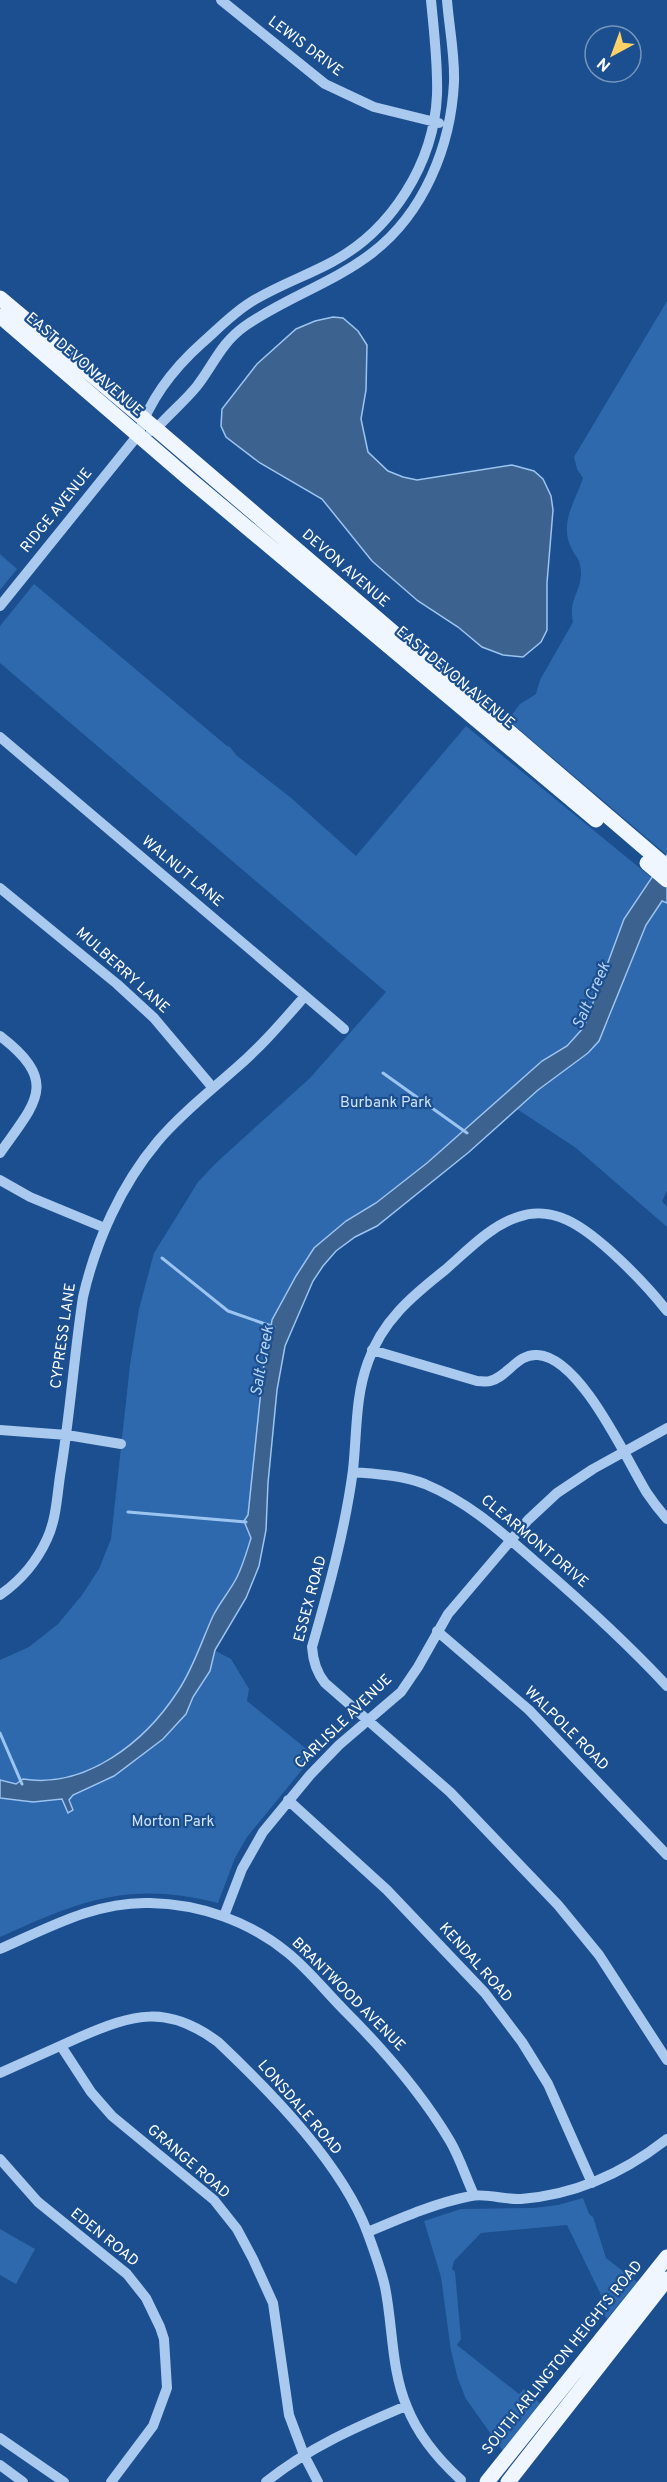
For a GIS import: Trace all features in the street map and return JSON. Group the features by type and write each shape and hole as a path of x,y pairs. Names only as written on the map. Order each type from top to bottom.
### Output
{"main road":[{"name":"DEVON AVENUE","path":"0,298 144,418 641,852 667,867"},
{"name":"EAST DEVON AVENUE","path":"0,316 138,435 641,852 667,880"},
{"name":"SOUTH ARLINGTON HEIGHTS ROAD","path":"487,2482 667,2257"},
{"name":"SOUTH ARLINGTON HEIGHTS ROAD","path":"508,2482 667,2279"}],"street":[{"name":"LEWIS DRIVE","path":"220,0 325,84 374,107 448,125"},
{"path":"138,435 144,418 171,374 182,361 233,315 268,293 334,261 377,227 397,206 420,164 433,122 436,61 431,0"},
{"path":"138,435 156,429 196,387 228,340 245,326 336,276 371,253 408,217 437,165 448,125 454,79 447,0"},
{"name":"RIDGE AVENUE","path":"0,606 138,435"},
{"name":"WALNUT LANE","path":"0,737 344,1029"},
{"name":"MULBERRY LANE","path":"0,888 117,984 154,1018 213,1088"},
{"name":"CYPRESS LANE","path":"0,1595 32,1564 48,1538 67,1435 83,1297 105,1228 142,1161 178,1120 245,1060 305,996"},
{"path":"0,1036 27,1059 35,1075 36,1090 30,1111 0,1153"},
{"path":"0,1180 30,1197 105,1228"},
{"name":"ESSEX ROAD","path":"667,1311 639,1280 582,1229 566,1220 536,1213 507,1221 494,1229 403,1304 372,1350 363,1375 352,1472 340,1544 312,1647 313,1660 321,1678 450,1792 558,1905 599,1954 667,2060"},
{"path":"372,1350 490,1382 520,1360 530,1356 539,1355 552,1359 565,1368 599,1410 648,1496 667,1519"},
{"name":"CARLISLE AVENUE","path":"224,1916 235,1884 252,1850 288,1800 339,1745 400,1692 418,1667 436,1631 448,1614 528,1520 557,1493 593,1469 667,1428"},
{"path":"0,1430 67,1435 121,1444"},
{"name":"CLEARMONT DRIVE","path":"352,1472 397,1477 422,1483 473,1509 595,1613 667,1686"},
{"name":"WALPOLE ROAD","path":"436,1631 529,1710 667,1855"},
{"name":"KENDAL ROAD","path":"288,1800 387,1890 485,1993 522,2042 548,2084 592,2183"},
{"name":"BRANTWOOD AVENUE","path":"0,1949 65,1919 118,1904 149,1902 183,1906 224,1916 261,1934 289,1953 391,2058 422,2098 451,2143 474,2195"},
{"name":"LONSDALE ROAD","path":"0,2073 114,2022 138,2017 173,2019 210,2036 228,2051 315,2145 349,2194 368,2232 384,2285 394,2358 406,2406 445,2466 461,2480"},
{"name":"GRANGE ROAD","path":"61,2046 91,2092 112,2116 214,2200 237,2229 254,2259 273,2303 289,2415 304,2455 318,2482"},
{"path":"368,2232 431,2206 474,2195 520,2199 566,2192 592,2183 644,2157 667,2139"},
{"name":"EDEN ROAD","path":"0,2159 38,2202 127,2274 146,2298 160,2327 164,2339 167,2388 153,2426 111,2482"},
{"path":"266,2482 333,2438 406,2406"},
{"path":"0,2438 64,2482"},
{"path":"0,2465 23,2482"}],"green space":[{"path":"667,301 667,855 508,720 520,704 536,694 540,680 573,622 572,608 580,581 581,568 570,545 567,528 570,511 583,478 577,469 574,457"},
{"path":"0,554 17,569 0,590"},
{"name":"Burbank Park","path":"34,584 230,747 236,755 290,797 356,856 466,726 652,878 584,1027 567,1046 542,1061 427,1163 376,1203 346,1221 314,1248 296,1276 272,1320 263,1371 248,1515 244,1521 251,1538 237,1577 213,1616 193,1664 178,1691 149,1728 112,1758 69,1777 46,1780 23,1779 16,1784 0,1780 0,1660 29,1647 58,1624 82,1595 99,1569 111,1539 130,1365 139,1309 154,1253 198,1182 310,1078 386,992 0,663 0,626"},
{"path":"662,901 667,903 667,1191 662,1201 667,1207 667,1227 576,1148 517,1109 538,1090 588,1054 609,1020 618,991 646,925"},
{"name":"Morton Park","path":"214,1650 231,1659 249,1689 247,1701 314,1755 247,1837 235,1858 218,1903 186,1896 158,1894 131,1894 105,1898 55,1913 0,1937 0,1798 33,1802 63,1799 68,1812 73,1810 69,1800 73,1795 163,1739 186,1715 193,1697 210,1671"},
{"path":"583,2198 589,2214 593,2217 606,2258 637,2282 607,2319 599,2309 601,2295 567,2225 481,2233 454,2261 452,2269 455,2272 461,2339 457,2345 519,2394 524,2389 541,2404 503,2451 466,2399 458,2379 451,2351 441,2277 424,2221 461,2209 534,2208 558,2205"},
{"path":"0,2229 35,2249 16,2284 0,2275"}],"shaded area":[{"path":"333,317 343,318 358,331 367,345 366,390 361,419 368,452 388,471 417,480 512,465 534,471 543,479 551,496 553,510 547,583 547,630 541,642 523,657 503,655 482,647 458,627 418,601 372,561 322,499 260,463 226,437 221,426 222,409 257,364 296,329"},
{"path":"667,855 667,903 662,901 646,925 599,1041 588,1053 538,1090 469,1152 377,1226 355,1237 336,1251 313,1281 285,1346 277,1390 266,1530 259,1566 246,1598 215,1650 210,1671 193,1697 186,1714 163,1739 114,1776 73,1795 69,1800 73,1810 68,1813 62,1799 33,1802 0,1798 0,1780 16,1784 23,1779 46,1780 69,1777 112,1758 149,1728 178,1691 193,1664 213,1616 237,1577 251,1538 244,1521 248,1515 263,1371 272,1320 296,1276 314,1248 346,1221 376,1203 427,1163 542,1061 567,1046 584,1027 624,919"}],"waterway":[{"path":"383,1073 467,1133"},
{"name":"Salt Creek","path":"162,1258 228,1311 274,1327"},
{"path":"128,1512 246,1522"},
{"path":"0,1733 22,1784"}]}
